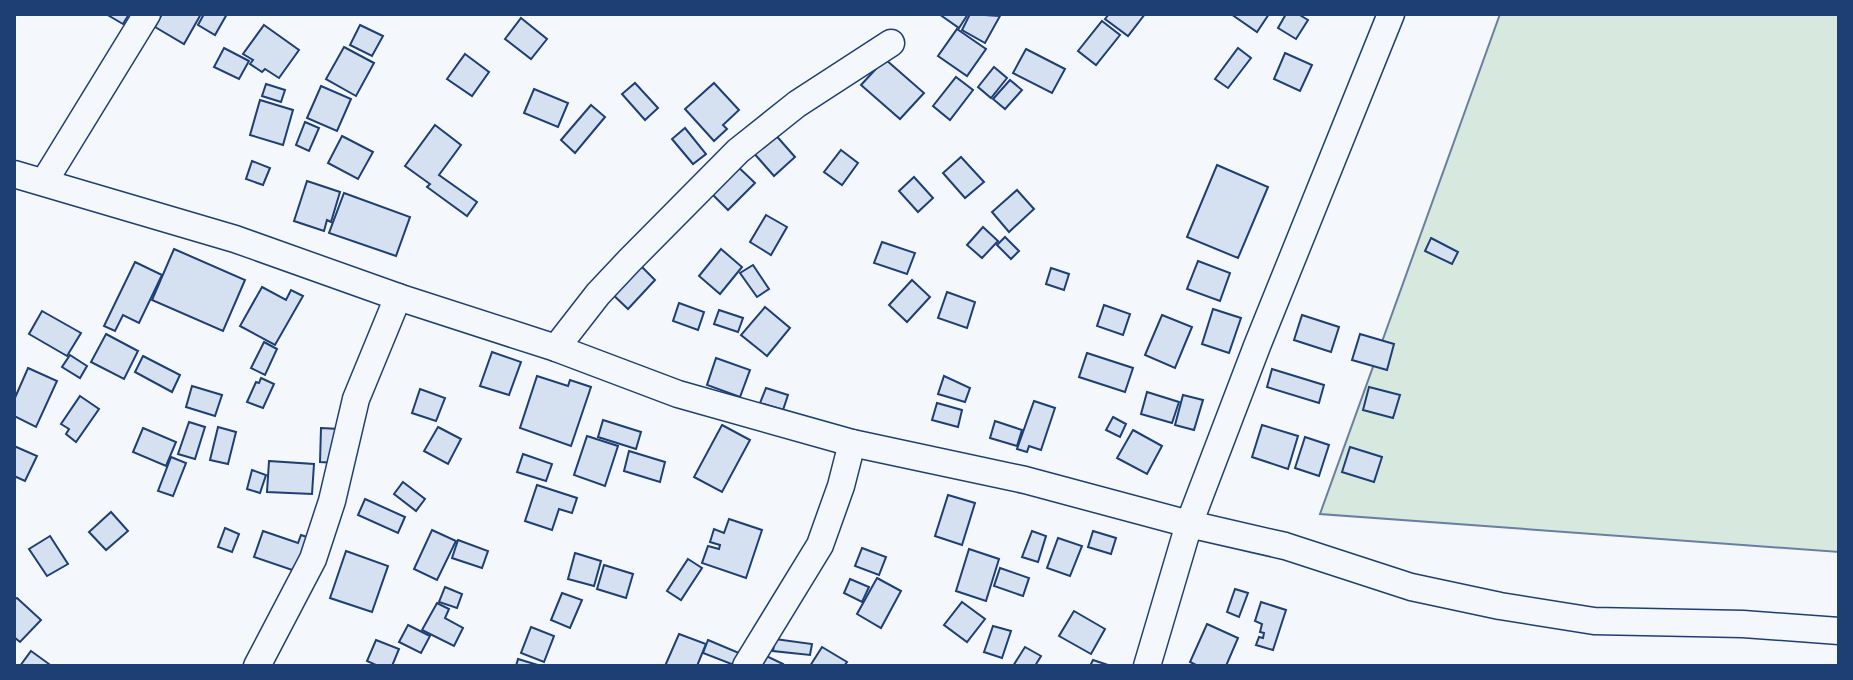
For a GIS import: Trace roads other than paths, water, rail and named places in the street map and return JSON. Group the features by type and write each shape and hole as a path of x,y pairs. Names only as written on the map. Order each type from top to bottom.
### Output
{"street":[{"path":"44,182 147,14"},
{"path":"1147,666 1189,524 1391,14"},
{"path":"556,348 619,272 738,151 797,104 891,43"},
{"path":"14,174 235,239 398,297 556,348 678,394 852,443 1025,480 1285,546 1411,587 1500,606 1594,621 1743,624 1839,631"},
{"path":"257,666 313,559 332,501 356,399 398,297"},
{"path":"746,666 820,545 852,443"}]}
